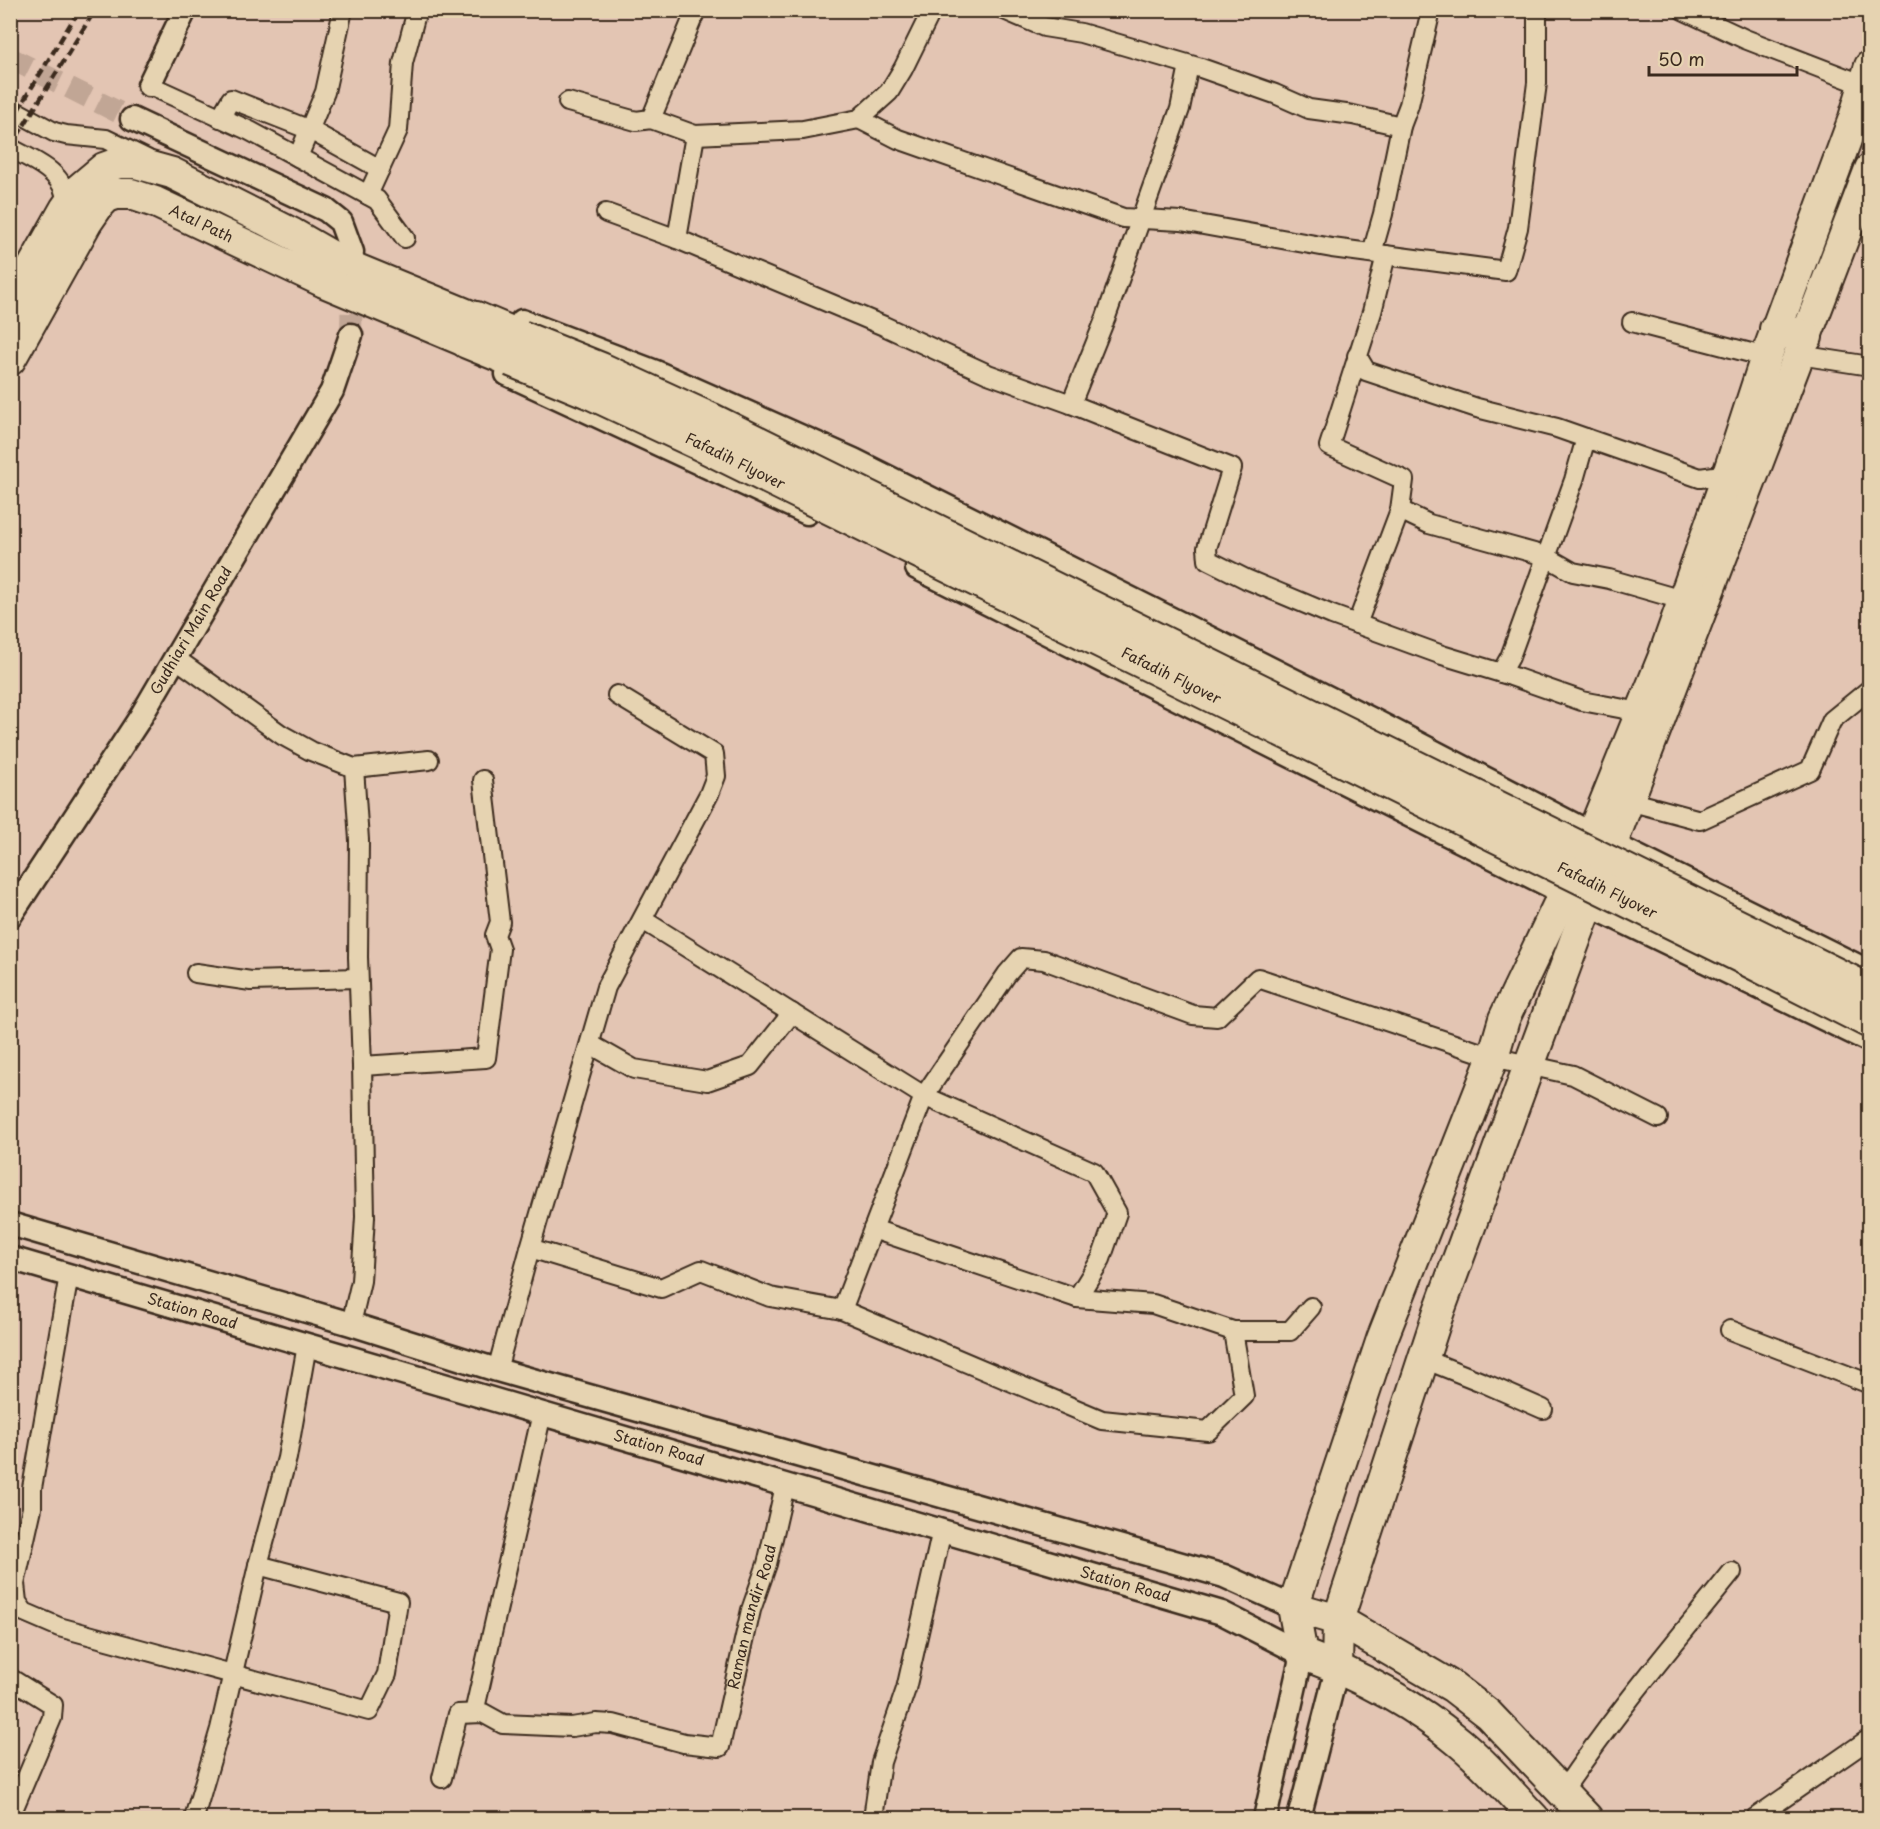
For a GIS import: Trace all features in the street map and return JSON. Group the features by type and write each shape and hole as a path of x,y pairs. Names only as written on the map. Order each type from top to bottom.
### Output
{"highway":[{"name":"Fafadih Flyover","path":"471,330 516,348 601,369 710,419 1869,992"},
{"name":"Fafadih Flyover","path":"516,348 591,393 698,442 1733,952 1869,1022"}],"main road":[{"path":"1602,839 1629,801 1787,344 1867,75"},
{"name":"Atal Path","path":"10,307 65,209 79,189 92,176 118,162 136,163 172,173 293,234 471,330"},
{"path":"1337,1669 1338,1620 1439,1311 1530,1065 1577,899 1602,839 1640,712 1663,658 1728,474 1869,169"},
{"name":"Atal Path","path":"10,360 87,222 106,197 116,194 131,194 155,202 324,282 471,330"},
{"path":"1534,1818 1461,1744 1430,1719 1393,1697 1302,1654 1293,1607 1383,1339 1493,1057 1504,1019 1577,899"},
{"path":"1293,1607 1338,1620 1453,1687 1488,1714 1587,1818"}],"street":[{"path":"184,10 149,85 298,157 377,200 405,238"},
{"path":"298,157 325,92 342,10"},
{"path":"368,195 398,130 403,63 417,10"},
{"path":"651,118 696,10"},
{"path":"568,102 636,121 651,118 695,135 803,130 859,119 889,92 932,10"},
{"path":"1004,10 1044,27 1081,33 1189,65 1275,94 1309,109 1353,115 1401,126"},
{"path":"1357,624 1400,510 1404,480 1329,446 1375,301 1383,214 1401,126 1409,105 1431,10"},
{"path":"859,119 898,139 1123,218 1181,221 1379,254 1506,271 1518,228 1537,83 1537,10"},
{"path":"1683,10 1745,39 1867,75"},
{"path":"1071,404 1106,317 1180,109 1189,65"},
{"path":"220,118 231,99 310,130 380,169"},
{"path":"10,108 54,132 105,139 126,147 172,173"},
{"path":"132,119 326,210 341,222 352,252"},
{"path":"677,239 695,135"},
{"path":"10,148 51,172 60,182 65,194 65,209"},
{"path":"606,213 677,239 884,326 988,374 1071,404 1232,468 1207,548 1208,560 1246,579 1357,624 1442,655 1582,701 1640,712"},
{"path":"1869,972 1602,839 1373,720 832,450 656,372 510,317 471,330 484,363 824,521 1577,899 1869,1041"},
{"path":"1632,322 1787,344 1869,366"},
{"name":"Gudhiari Main Road","path":"10,916 140,718 332,391 351,335"},
{"path":"1357,356 1366,370 1402,384 1478,408 1557,428 1700,478 1728,474"},
{"path":"1501,673 1510,657 1574,480 1586,438"},
{"path":"1400,510 1429,524 1545,556 1573,572 1609,579 1682,600"},
{"path":"175,658 282,735 311,751 354,768 429,760"},
{"path":"1629,801 1700,820 1810,770 1832,720 1869,689"},
{"path":"497,1370 606,987 709,794 716,776 714,754 617,695"},
{"path":"351,1324 361,1281 365,1217 363,1066 358,978 359,840 354,768"},
{"path":"363,1066 486,1058 500,949 495,935 500,922 483,780"},
{"path":"643,920 924,1095 1094,1172 1117,1213 1101,1259 1077,1298"},
{"path":"842,1310 924,1095 1007,974 1021,958 1044,960 1193,1015 1216,1017 1258,978 1493,1057 1573,1075 1658,1118"},
{"path":"196,974 251,981 358,978"},
{"path":"590,1044 634,1069 706,1081 750,1066 792,1013"},
{"name":"Station Road","path":"10,1224 351,1324 497,1370 1224,1576 1293,1607"},
{"path":"873,1228 1077,1298 1153,1304 1233,1331 1290,1331 1311,1307"},
{"path":"530,1248 661,1288 701,1270 770,1297 842,1310 1102,1420 1208,1431 1244,1396 1233,1331"},
{"name":"Station Road","path":"10,1257 1222,1613 1302,1654"},
{"path":"69,1275 32,1488 32,1508 15,1584 17,1602 24,1612 59,1627 369,1711 387,1674 398,1602 258,1565"},
{"path":"1730,1330 1869,1384"},
{"path":"194,1818 233,1675 258,1565 287,1458 307,1345"},
{"path":"1424,1359 1543,1409"},
{"path":"442,1778 458,1714 474,1713 542,1413"},
{"name":"Raman mandir Road","path":"474,1713 483,1713 502,1724 572,1727 596,1723 613,1724 684,1743 720,1747 751,1610 766,1564 786,1486"},
{"path":"873,1818 881,1762 906,1689 942,1530"},
{"path":"1563,1791 1599,1737 1732,1572"},
{"path":"1266,1818 1302,1654"},
{"path":"1299,1818 1337,1669"},
{"path":"10,1678 53,1705 52,1718 10,1818"},
{"path":"1755,1818 1866,1741 1869,1745"}],"tunnel":[{"path":"10,58 132,119"},
{"path":"351,335 352,279"}],"railway":[{"path":"10,123 79,10"},
{"path":"10,148 95,10"}]}
